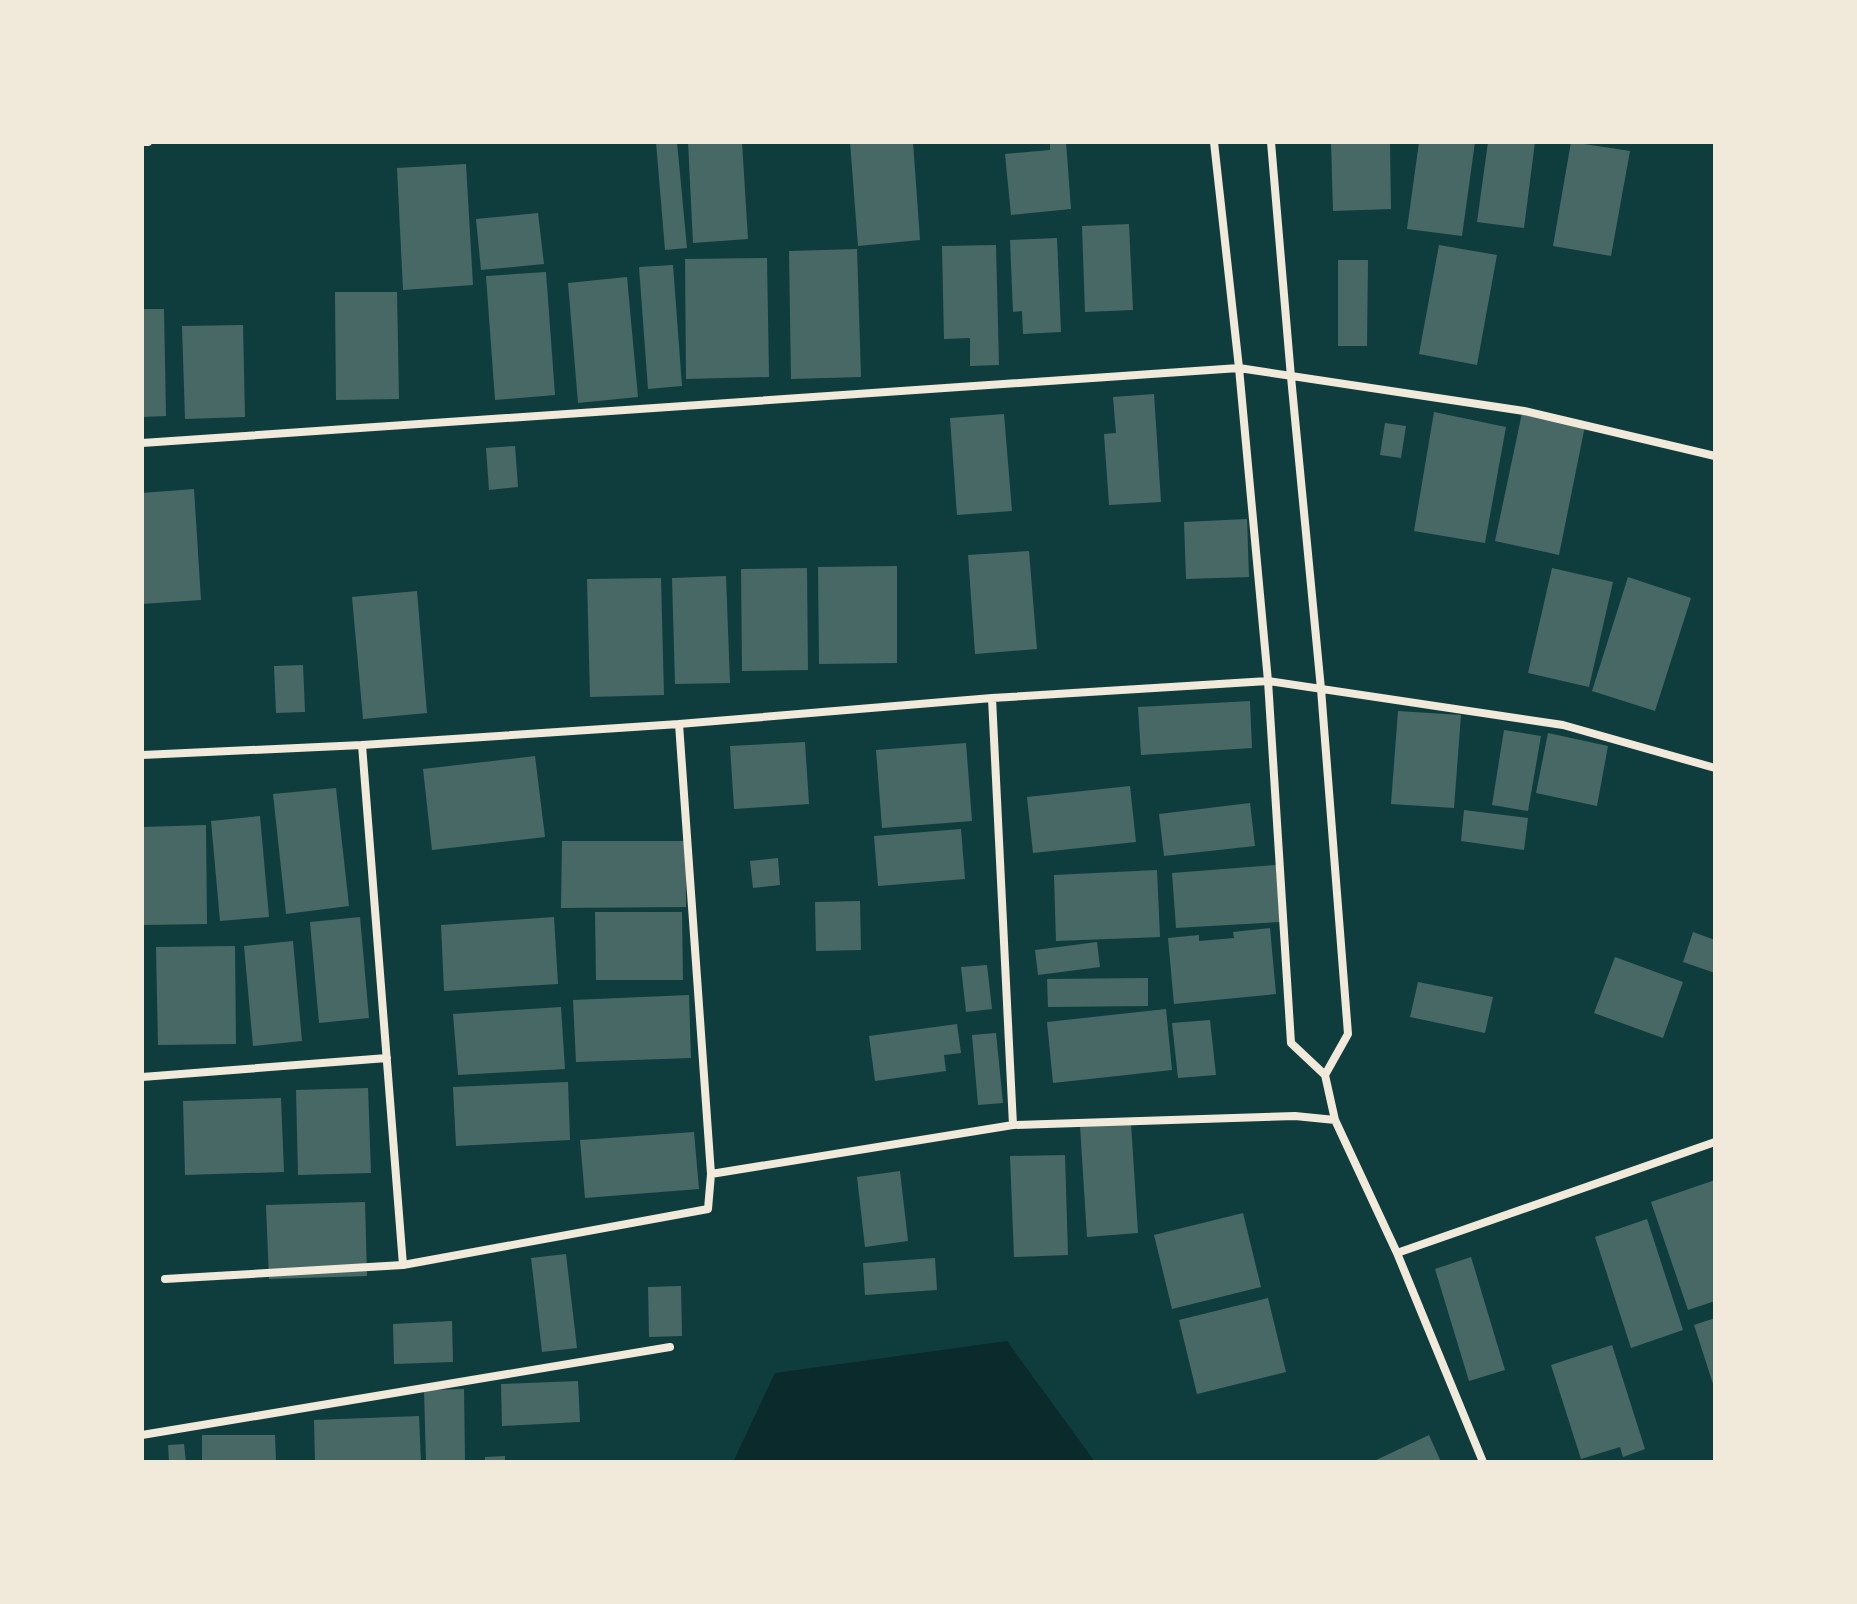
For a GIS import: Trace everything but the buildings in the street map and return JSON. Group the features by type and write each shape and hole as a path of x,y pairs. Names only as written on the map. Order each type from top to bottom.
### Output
{"street":[{"path":"142,142 148,142"},
{"path":"1214,142 1268,681 1291,1043 1325,1075 1335,1120 1397,1253 1483,1462"},
{"path":"1271,142 1321,689 1348,1034 1325,1075"},
{"path":"142,443 1239,368 1524,411 1715,456"},
{"path":"142,755 362,745 679,724 992,698 1268,681 1563,725 1715,768"},
{"path":"992,698 1013,1125"},
{"path":"165,1279 403,1265 708,1209 711,1174 679,724"},
{"path":"362,745 403,1265"},
{"path":"142,1077 387,1058"},
{"path":"711,1174 1013,1125 1295,1116 1335,1120"},
{"path":"1397,1253 1715,1142"},
{"path":"142,1435 670,1347"}],"water":[{"path":"1007,1341 1095,1462 733,1462 775,1373"}]}
